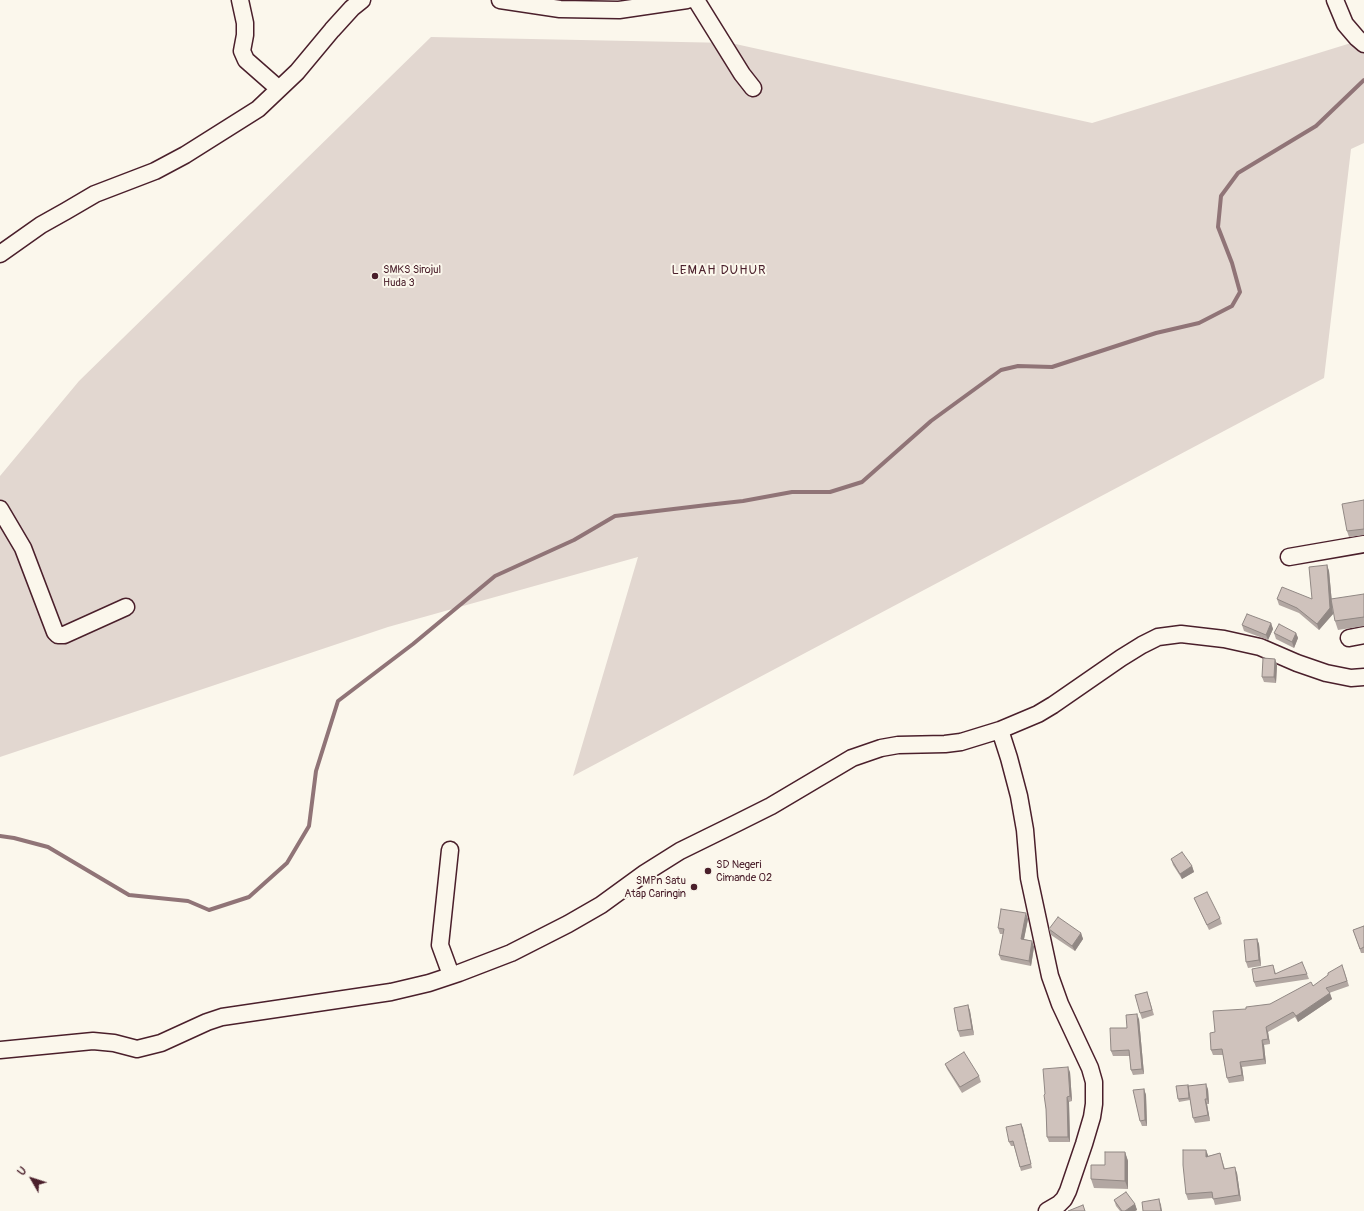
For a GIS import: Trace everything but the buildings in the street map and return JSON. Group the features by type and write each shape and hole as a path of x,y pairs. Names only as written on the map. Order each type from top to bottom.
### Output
{"street":[{"path":"240,0 245,23 245,35 242,51 246,60 279,89"},
{"path":"0,254 41,225 95,194 155,170 192,151 258,109 297,72 332,30 352,8 362,0"},
{"path":"500,0 560,9 620,10 687,0"},
{"path":"696,0 752,88"},
{"path":"1335,0 1345,24 1364,44"},
{"path":"0,509 23,548 55,632 58,635 64,635 126,607"},
{"path":"1289,557 1364,544"},
{"path":"0,1050 94,1041 114,1043 137,1049 161,1043 207,1022 222,1018 391,992 429,983 511,953 568,924 601,905 645,873 680,851 751,816 837,766 864,753 898,745 945,744 961,742 1000,730 1048,708 1132,651 1151,640 1181,634 1224,639 1260,647 1297,663 1326,673 1351,678 1364,677"},
{"path":"1000,730 1020,802 1025,830 1029,878 1050,976 1060,1004 1090,1068 1095,1093 1092,1117 1068,1191 1064,1199 1059,1204 1047,1211"},
{"path":"450,850 440,945 450,975"}],"shaded area":[{"path":"431,37 731,43 1092,123 1364,39 1364,143 1351,149 1324,378 573,776 638,557 388,627 0,757 0,476 79,381"}],"waterway":[{"path":"0,836 48,847 129,895 188,901 209,910 249,897 287,863 309,826 316,771 338,701 413,644 495,576 574,540 615,516 743,501 792,492 830,492 862,482 931,421 1001,370 1018,366 1052,367 1156,333 1199,323 1232,306 1240,292 1232,263 1218,227 1221,196 1238,173 1316,126 1364,80"}],"place":[{"name":"SMKS Sirojul Huda 3","path":"375,276"},
{"name":"SD Negeri Cimande 02","path":"708,871"},
{"name":"SMPn Satu Atap Caringin","path":"694,887"}],"district":[{"name":"LEMAH DUHUR","path":"719,271"}]}
